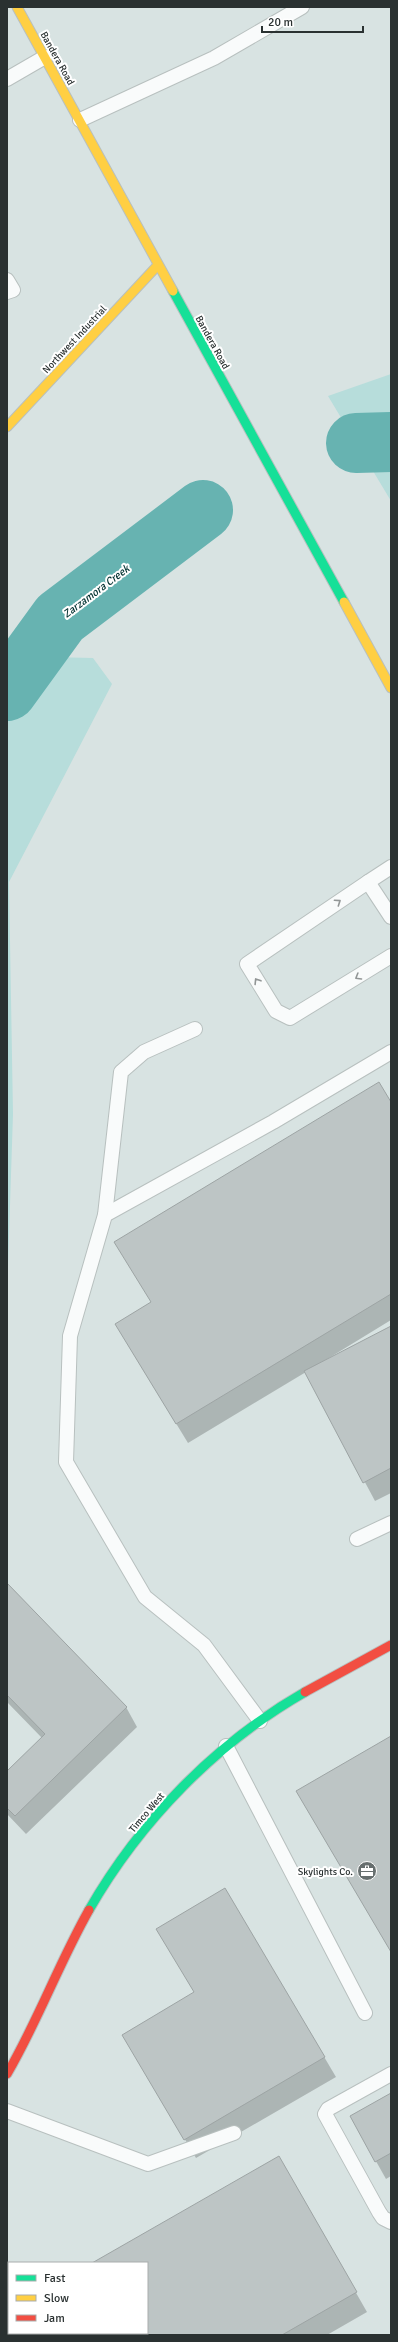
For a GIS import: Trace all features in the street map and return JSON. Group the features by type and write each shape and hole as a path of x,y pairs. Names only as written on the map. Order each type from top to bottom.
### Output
{"street":[{"name":"Bandera Road","path":"17,7 391,688"},
{"name":"Northwest Industrial","path":"7,427 158,265"},
{"name":"Timco West","path":"7,2074 82,1922 114,1869 152,1821 183,1786 226,1746 260,1721 318,1685 391,1645"}],"lane":[{"path":"80,120 214,58 302,7"},
{"path":"7,79 45,57"},
{"path":"7,280 12,290 7,292"},
{"path":"391,867 247,964 276,1011 290,1018 391,956"},
{"path":"368,882 391,918"},
{"path":"196,1029 144,1052 121,1072 105,1215 70,1336 66,1462 145,1597 204,1645 260,1721"},
{"path":"105,1215 272,1122 391,1052"},
{"path":"357,1539 391,1523"},
{"path":"226,1746 365,2013"},
{"path":"391,2074 328,2109 325,2114 379,2212 383,2218 391,2222"},
{"path":"7,2111 148,2164 234,2133"}],"shaded area":[{"path":"391,374 391,501 328,396"},
{"path":"7,656 93,658 112,684 9,882 13,1114 7,1297"}],"building":[{"path":"379,1082 391,1102 391,1294 176,1424 115,1324 151,1302 114,1242"},
{"path":"391,1326 391,1468 363,1483 304,1371"},
{"path":"7,1583 127,1707 15,1816 7,1808 7,1771 45,1734 7,1695"},
{"name":"Skylights Co.","path":"391,1736 391,1952 296,1791"},
{"path":"225,1888 325,2057 184,2140 122,2035 194,1992 156,1929"},
{"path":"391,2093 391,2153 375,2162 350,2116"},
{"path":"279,2156 357,2292 282,2335 95,2335 148,2334 148,2262 94,2262"}],"waterway":[{"name":"Zarzamora Creek","path":"356,443 391,442"},
{"name":"Zarzamora Creek","path":"7,691 60,618 203,510"}],"traffic: fast":[{"path":"173,291 344,602"},
{"path":"89,1910 109,1877 132,1846 156,1815 183,1787 211,1760 241,1735 272,1712 305,1692"}],"traffic: slow":[{"path":"17,7 173,291"},
{"path":"7,427 158,265"},
{"path":"344,602 391,688"}],"traffic: jam":[{"path":"305,1692 391,1645"},
{"path":"7,2074 29,2033 89,1910"}],"place":[{"name":"Skylights Co.","path":"367,1871"}]}
